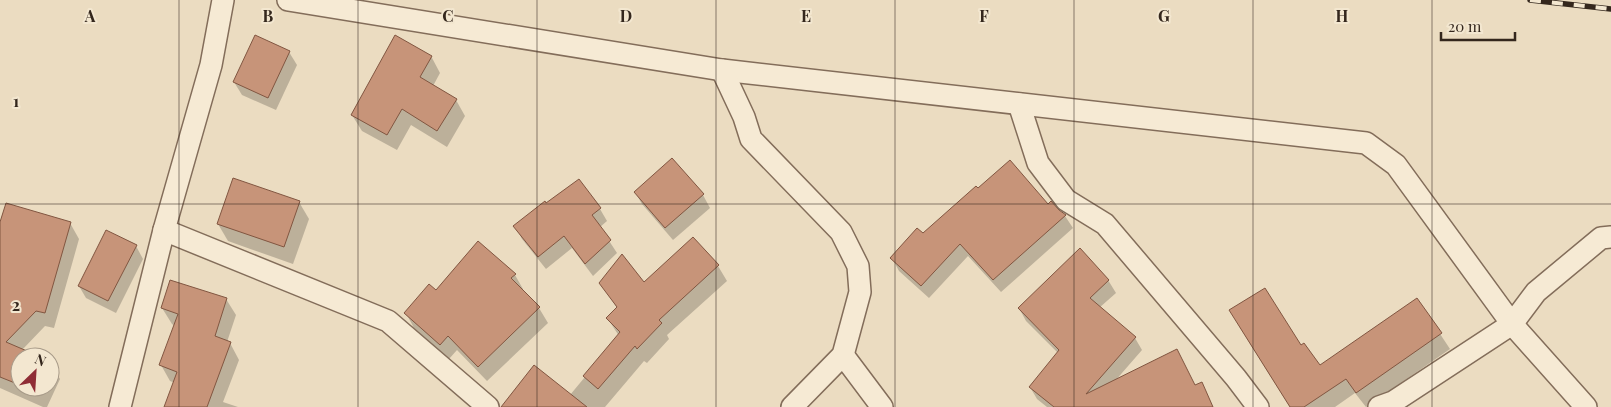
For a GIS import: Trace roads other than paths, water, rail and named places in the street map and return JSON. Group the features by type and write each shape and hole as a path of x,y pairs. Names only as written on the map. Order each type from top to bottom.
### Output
{"street":[{"path":"120,407 164,230 211,65 223,0"},
{"path":"288,0 722,70 1366,144 1396,165 1512,324 1586,407"},
{"path":"722,70 744,117 750,138 841,232 858,266 860,292 843,355 792,407"},
{"path":"1019,104 1038,163 1066,200 1104,224 1236,378 1258,407"},
{"path":"164,230 388,321 488,407"},
{"path":"1379,407 1393,402 1512,324 1536,292 1601,238 1611,238"},
{"path":"843,355 882,407"}],"railway":[{"path":"1530,0 1611,9"}]}
